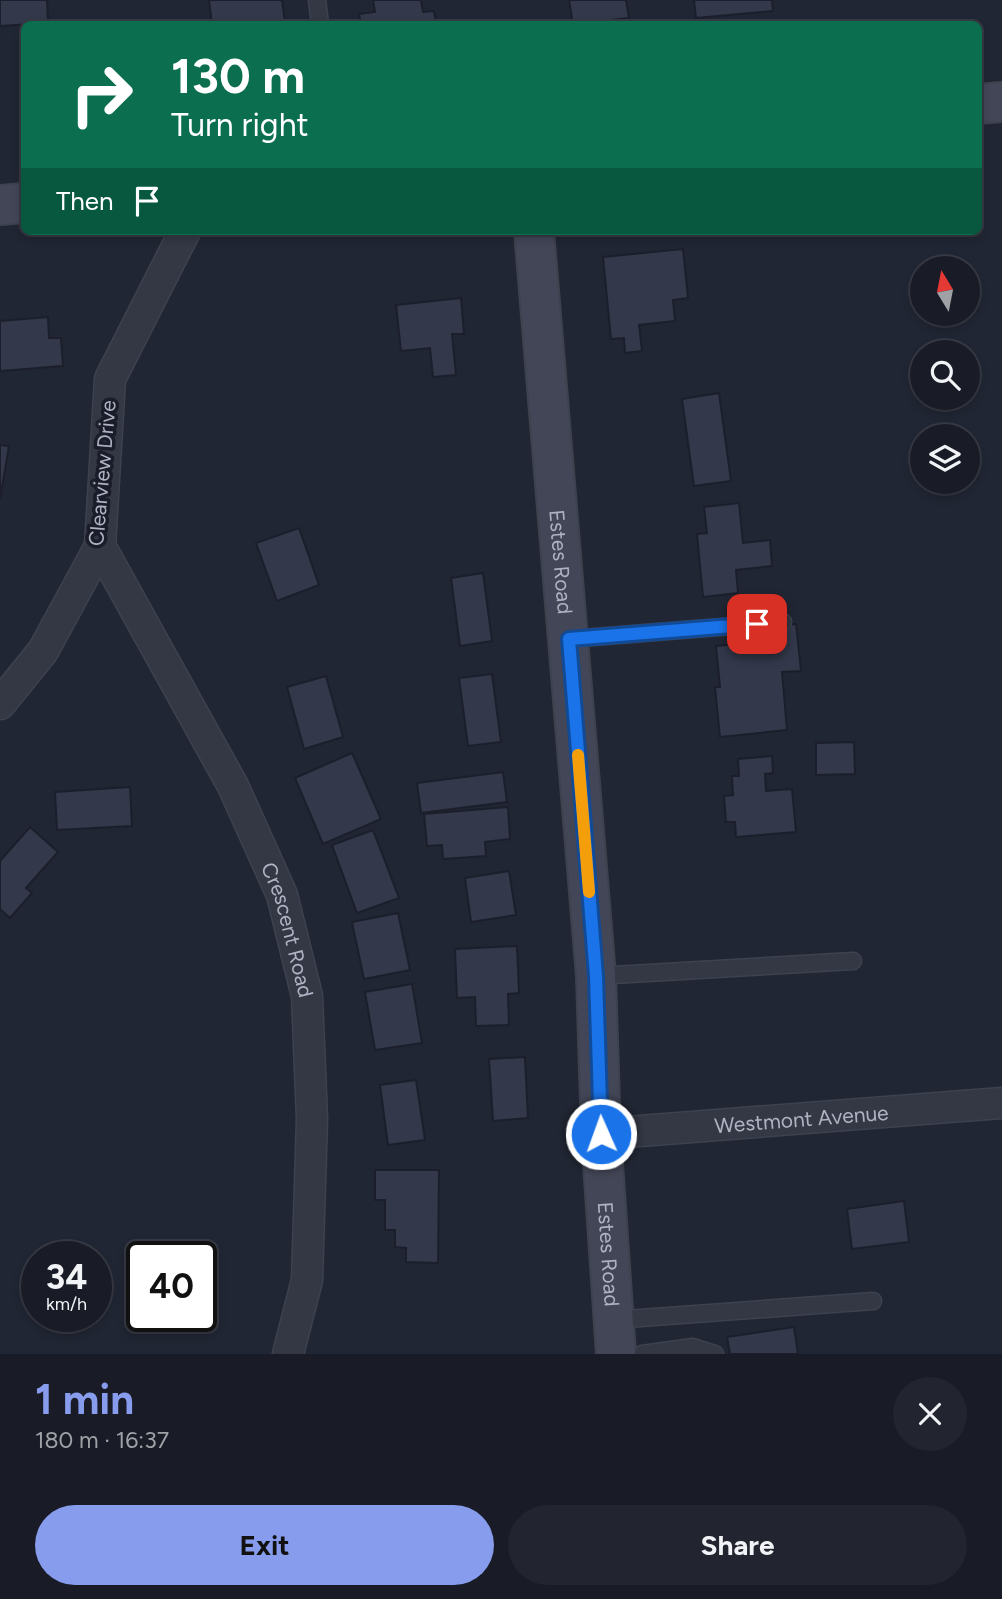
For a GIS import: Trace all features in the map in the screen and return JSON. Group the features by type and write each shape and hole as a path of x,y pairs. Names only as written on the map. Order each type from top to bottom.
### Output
{"street":[{"path":"982,104 1002,102"},
{"path":"0,205 21,204"},
{"name":"Clearview Drive","path":"0,705 43,651 100,546 110,379 183,235"},
{"name":"Estes Road","path":"534,235 596,976 601,1134 615,1337"},
{"name":"Crescent Road","path":"100,546 233,786 282,895 307,996 312,1119 307,1280 288,1354"},
{"name":"Westmont Avenue","path":"601,1134 1002,1103"}],"lane":[{"path":"317,0 320,21"},
{"path":"569,639 783,622"},
{"path":"596,976 853,961"},
{"path":"615,1337 873,1301"},
{"path":"642,1354 693,1347 715,1354"}],"building":[{"path":"0,0 47,0 48,21 21,21 21,25 0,26"},
{"path":"209,0 282,0 285,21 212,21"},
{"path":"373,0 421,0 423,12 434,11 436,21 360,21 359,14 375,12"},
{"path":"569,0 626,0 629,18 572,21"},
{"path":"694,0 772,0 773,11 696,18"},
{"path":"683,249 688,298 673,300 675,321 639,325 642,351 625,353 624,338 611,339 603,257"},
{"path":"461,298 464,334 452,334 456,375 433,377 430,348 401,351 396,305"},
{"path":"48,317 49,338 61,338 63,366 0,371 0,321"},
{"path":"719,393 731,481 694,486 682,399"},
{"path":"0,445 9,446 0,499"},
{"path":"739,503 743,543 770,540 772,566 736,570 738,593 703,597 697,534 707,533 704,507"},
{"path":"299,528 319,585 277,601 256,543"},
{"path":"483,573 492,641 460,646 451,578"},
{"path":"796,624 801,671 782,672 787,730 720,737 715,687 720,687 716,646 772,641 771,626"},
{"path":"492,674 501,742 468,746 459,678"},
{"path":"326,676 343,737 304,749 287,687"},
{"path":"854,742 855,774 816,775 816,743"},
{"path":"352,753 381,819 323,844 295,778"},
{"path":"772,756 773,773 765,774 766,791 792,789 796,832 736,837 735,822 726,822 724,796 733,795 732,776 739,776 738,759"},
{"path":"503,772 507,802 421,813 417,783"},
{"path":"130,787 132,826 57,830 55,792"},
{"path":"508,807 510,839 485,842 486,856 443,859 442,845 427,846 424,814"},
{"path":"30,827 58,852 26,888 32,893 10,918 0,909 0,861"},
{"path":"373,830 399,898 357,913 332,845"},
{"path":"509,871 516,915 471,922 465,878"},
{"path":"398,913 410,970 364,979 352,922"},
{"path":"517,946 519,993 508,994 509,1025 476,1026 475,997 457,998 455,949"},
{"path":"412,984 422,1043 375,1050 365,992"},
{"path":"525,1057 528,1118 493,1121 489,1059"},
{"path":"416,1080 425,1140 388,1145 380,1085"},
{"path":"375,1170 439,1170 438,1263 406,1262 406,1248 395,1247 395,1230 385,1230 385,1200 375,1200"},
{"path":"904,1201 909,1242 852,1249 847,1209"},
{"path":"794,1327 798,1354 730,1354 727,1337"}],"slow traffic":[{"path":"578,755 589,892"}],"route":[{"path":"601,1134 596,976 569,639 757,624"}]}
